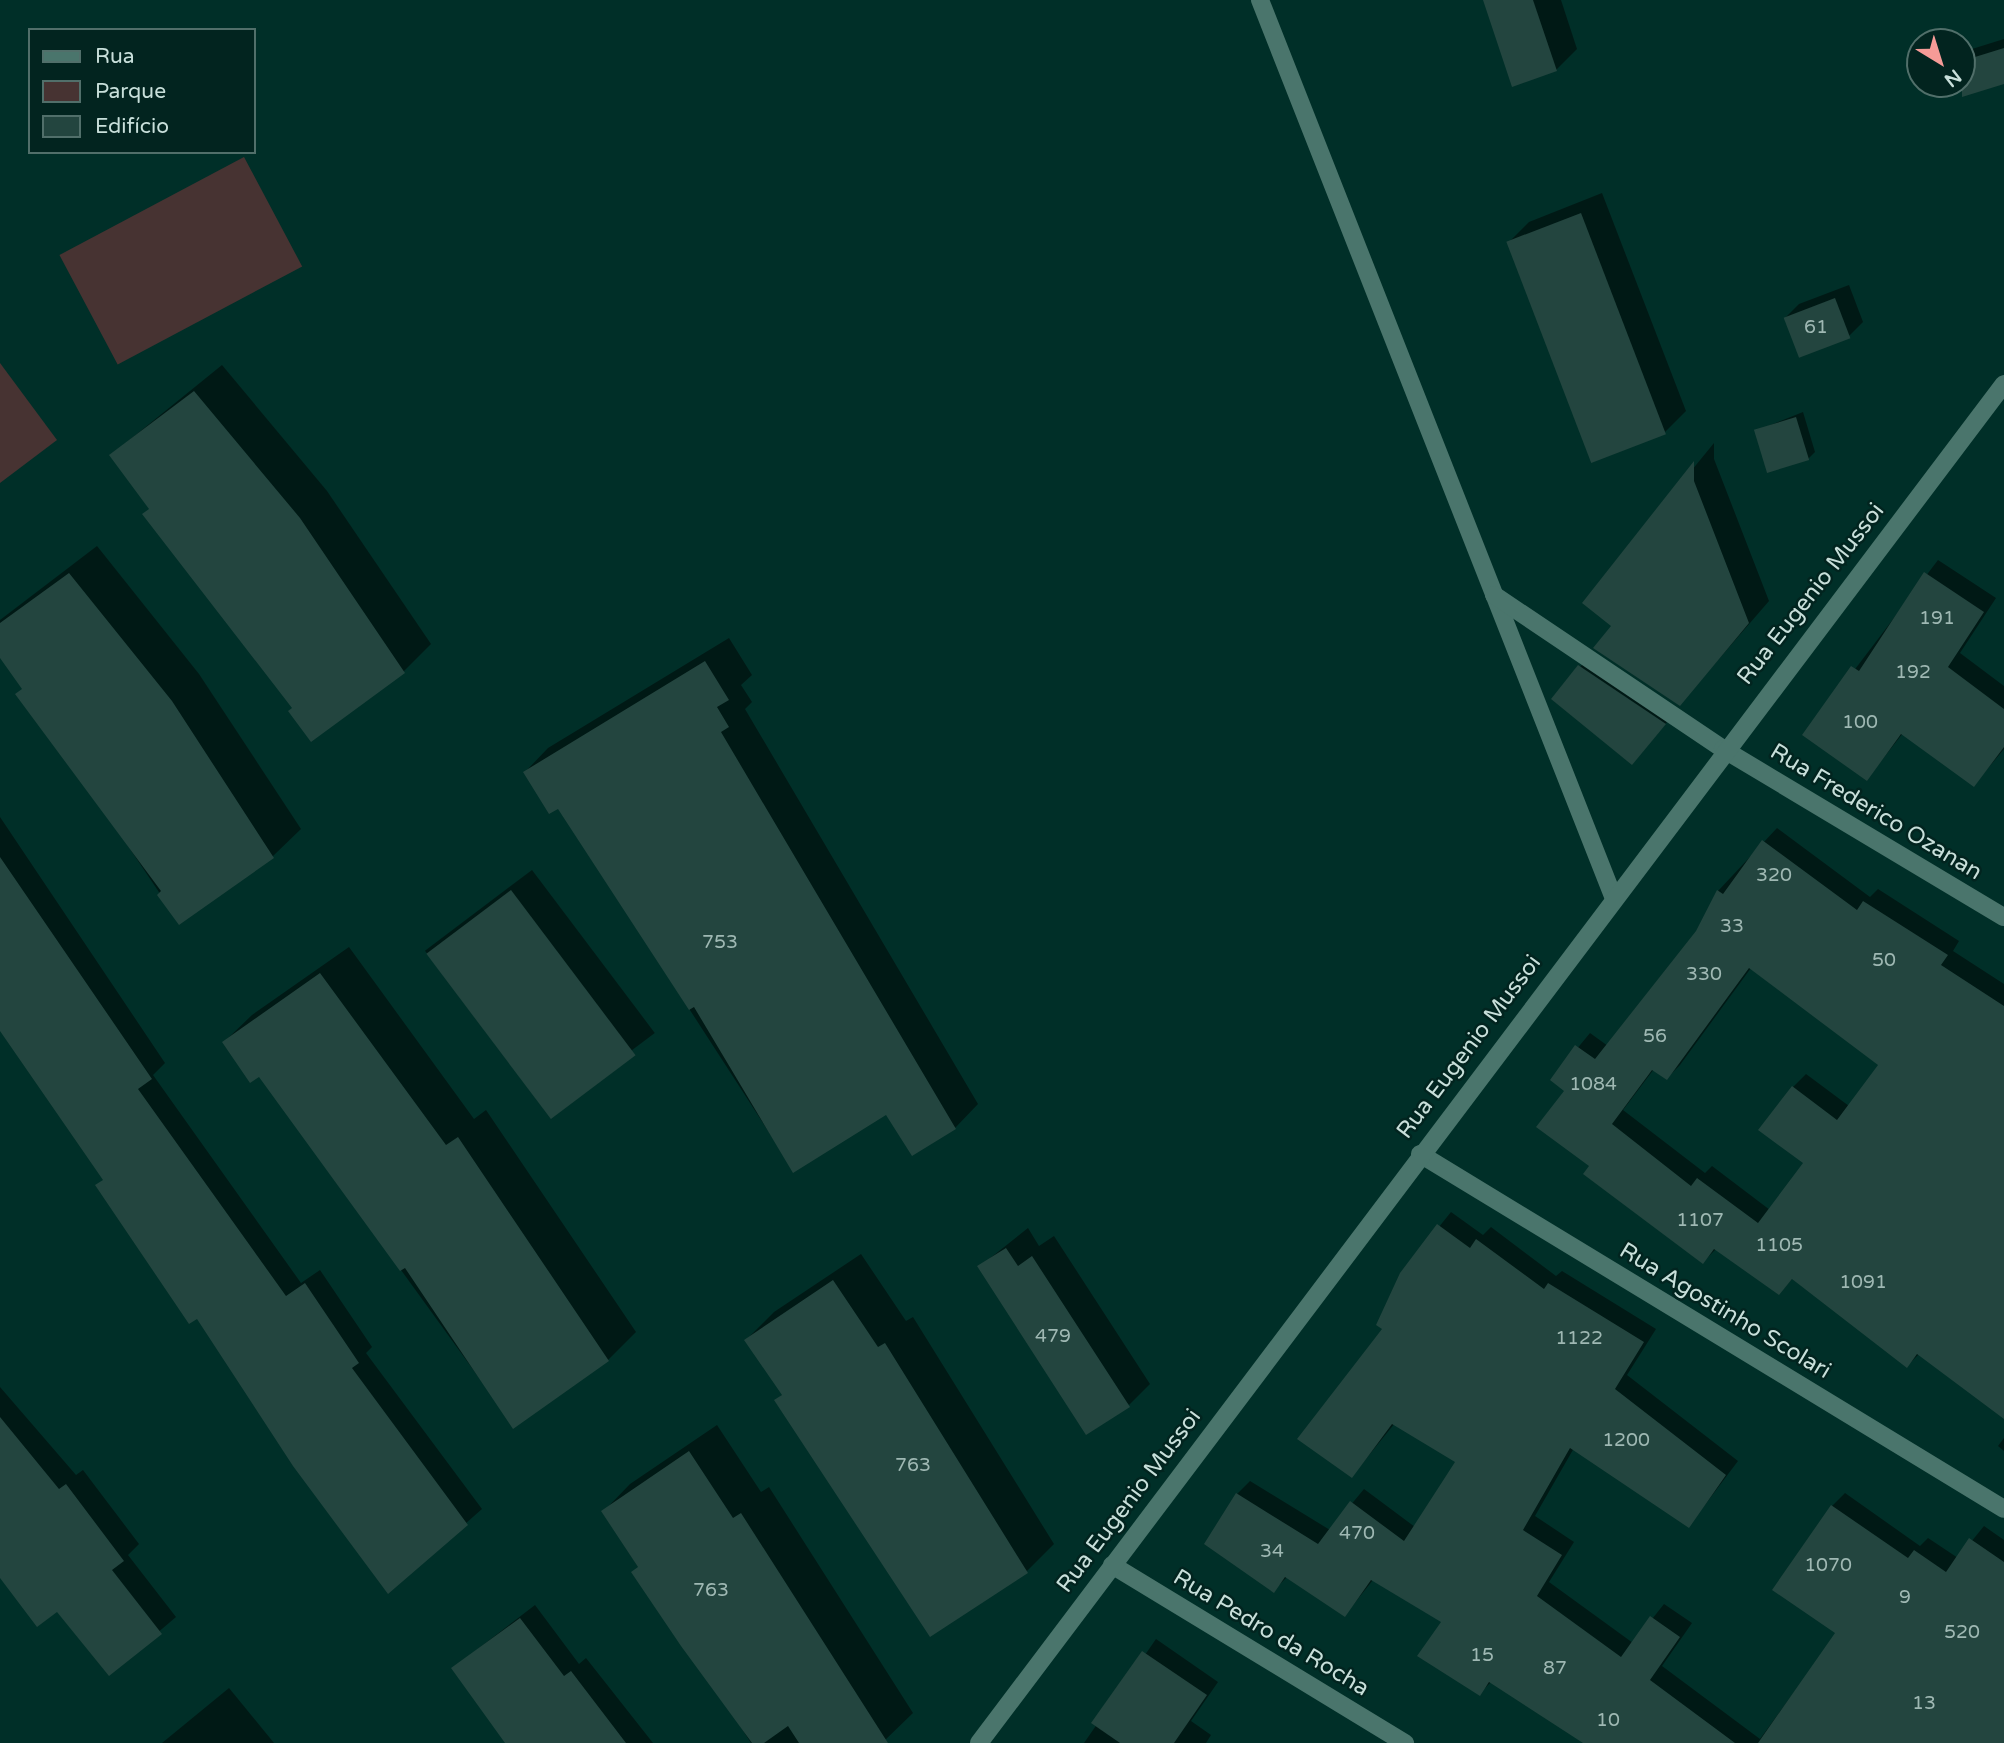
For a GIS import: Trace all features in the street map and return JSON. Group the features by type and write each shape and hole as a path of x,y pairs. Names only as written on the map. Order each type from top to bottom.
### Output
{"street":[{"path":"1260,0 1613,896"},
{"name":"Rua Eugenio Mussoi","path":"979,1743 1723,749 2004,384"},
{"name":"Rua Frederico Ozanan","path":"1494,595 1723,749 2004,917"},
{"name":"Rua Agostinho Scolari","path":"1420,1154 2004,1509"},
{"name":"Rua Pedro da Rocha","path":"1112,1565 1405,1743"}],"green space":[{"path":"244,157 302,266 118,365 59,255"},
{"path":"0,363 57,440 0,483"}],"building":[{"path":"1483,0 1533,0 1557,71 1512,87"},
{"path":"2004,48 2004,84 1976,93 1976,57"},
{"path":"1581,213 1666,434 1591,463 1506,242"},
{"path":"1835,298 1850,338 1799,358 1784,318"},
{"path":"194,391 300,518 405,673 311,742 288,711 292,708 142,514 149,509 109,455"},
{"path":"1796,417 1809,460 1767,473 1754,430"},
{"path":"1694,461 1694,481 1749,623 1680,706 1593,648 1611,626 1582,603"},
{"path":"1924,572 1984,612 1948,667 2004,709 2004,747 1974,787 1901,734 1867,781 1802,735 1851,666 1859,671"},
{"path":"69,573 172,701 274,858 179,925 157,895 161,891 15,694 22,689 0,658 0,623"},
{"path":"705,661 729,700 717,707 729,727 721,732 956,1129 912,1156 886,1115 793,1173 694,1007 689,1010 558,809 549,814 523,772"},
{"path":"1578,665 1666,724 1632,765 1551,699"},
{"path":"1762,840 1857,910 1863,901 1948,955 1941,965 2004,1006 2004,1419 1917,1354 1907,1368 1792,1279 1779,1295 1714,1249 1703,1264 1583,1174 1589,1166 1536,1127 1564,1091 1550,1080 1575,1045 1595,1059 1696,931 1717,890 1723,894","holes":["1749,968 1878,1065 1837,1120 1792,1086 1758,1130 1803,1163 1758,1223 1697,1178 1691,1186 1612,1124 1652,1070 1667,1080"]},
{"path":"0,857 152,1079 138,1089 286,1296 305,1283 359,1363 352,1368 468,1525 388,1594 293,1466 197,1319 189,1324 95,1185 103,1180 0,1031"},
{"path":"511,890 636,1055 551,1119 426,954"},
{"path":"320,973 446,1145 458,1137 609,1361 513,1429 405,1268 400,1271 259,1077 250,1083 222,1042"},
{"path":"1437,1224 1470,1248 1476,1239 1544,1289 1548,1283 1644,1342 1615,1389 1726,1475 1689,1528 1570,1448 1523,1530 1562,1555 1537,1596 1621,1657 1650,1616 1680,1637 1650,1680 1735,1743 1583,1743 1489,1682 1480,1696 1417,1656 1441,1622 1371,1580 1345,1617 1285,1577 1274,1593 1204,1544 1236,1493 1318,1544 1350,1501 1404,1541 1455,1462 1392,1424 1352,1478 1297,1439 1382,1329 1376,1325 1400,1273"},
{"path":"1006,1248 1018,1266 1032,1256 1130,1407 1086,1435 977,1266"},
{"path":"833,1280 878,1347 885,1343 1028,1573 930,1637 774,1400 782,1395 744,1340"},
{"path":"0,1417 59,1489 66,1484 124,1561 112,1570 162,1634 109,1676 57,1612 37,1627 0,1578"},
{"path":"689,1451 733,1518 741,1513 888,1743 799,1743 788,1726 764,1743 752,1743 681,1646 631,1572 638,1567 601,1511"},
{"path":"1831,1505 1908,1558 1914,1550 1946,1572 1969,1538 2004,1562 2004,1743 1758,1743 1835,1633 1772,1590"},
{"path":"520,1618 564,1676 571,1671 626,1743 505,1743 451,1668"},
{"path":"1142,1651 1207,1695 1174,1743 1120,1743 1091,1723"}]}
